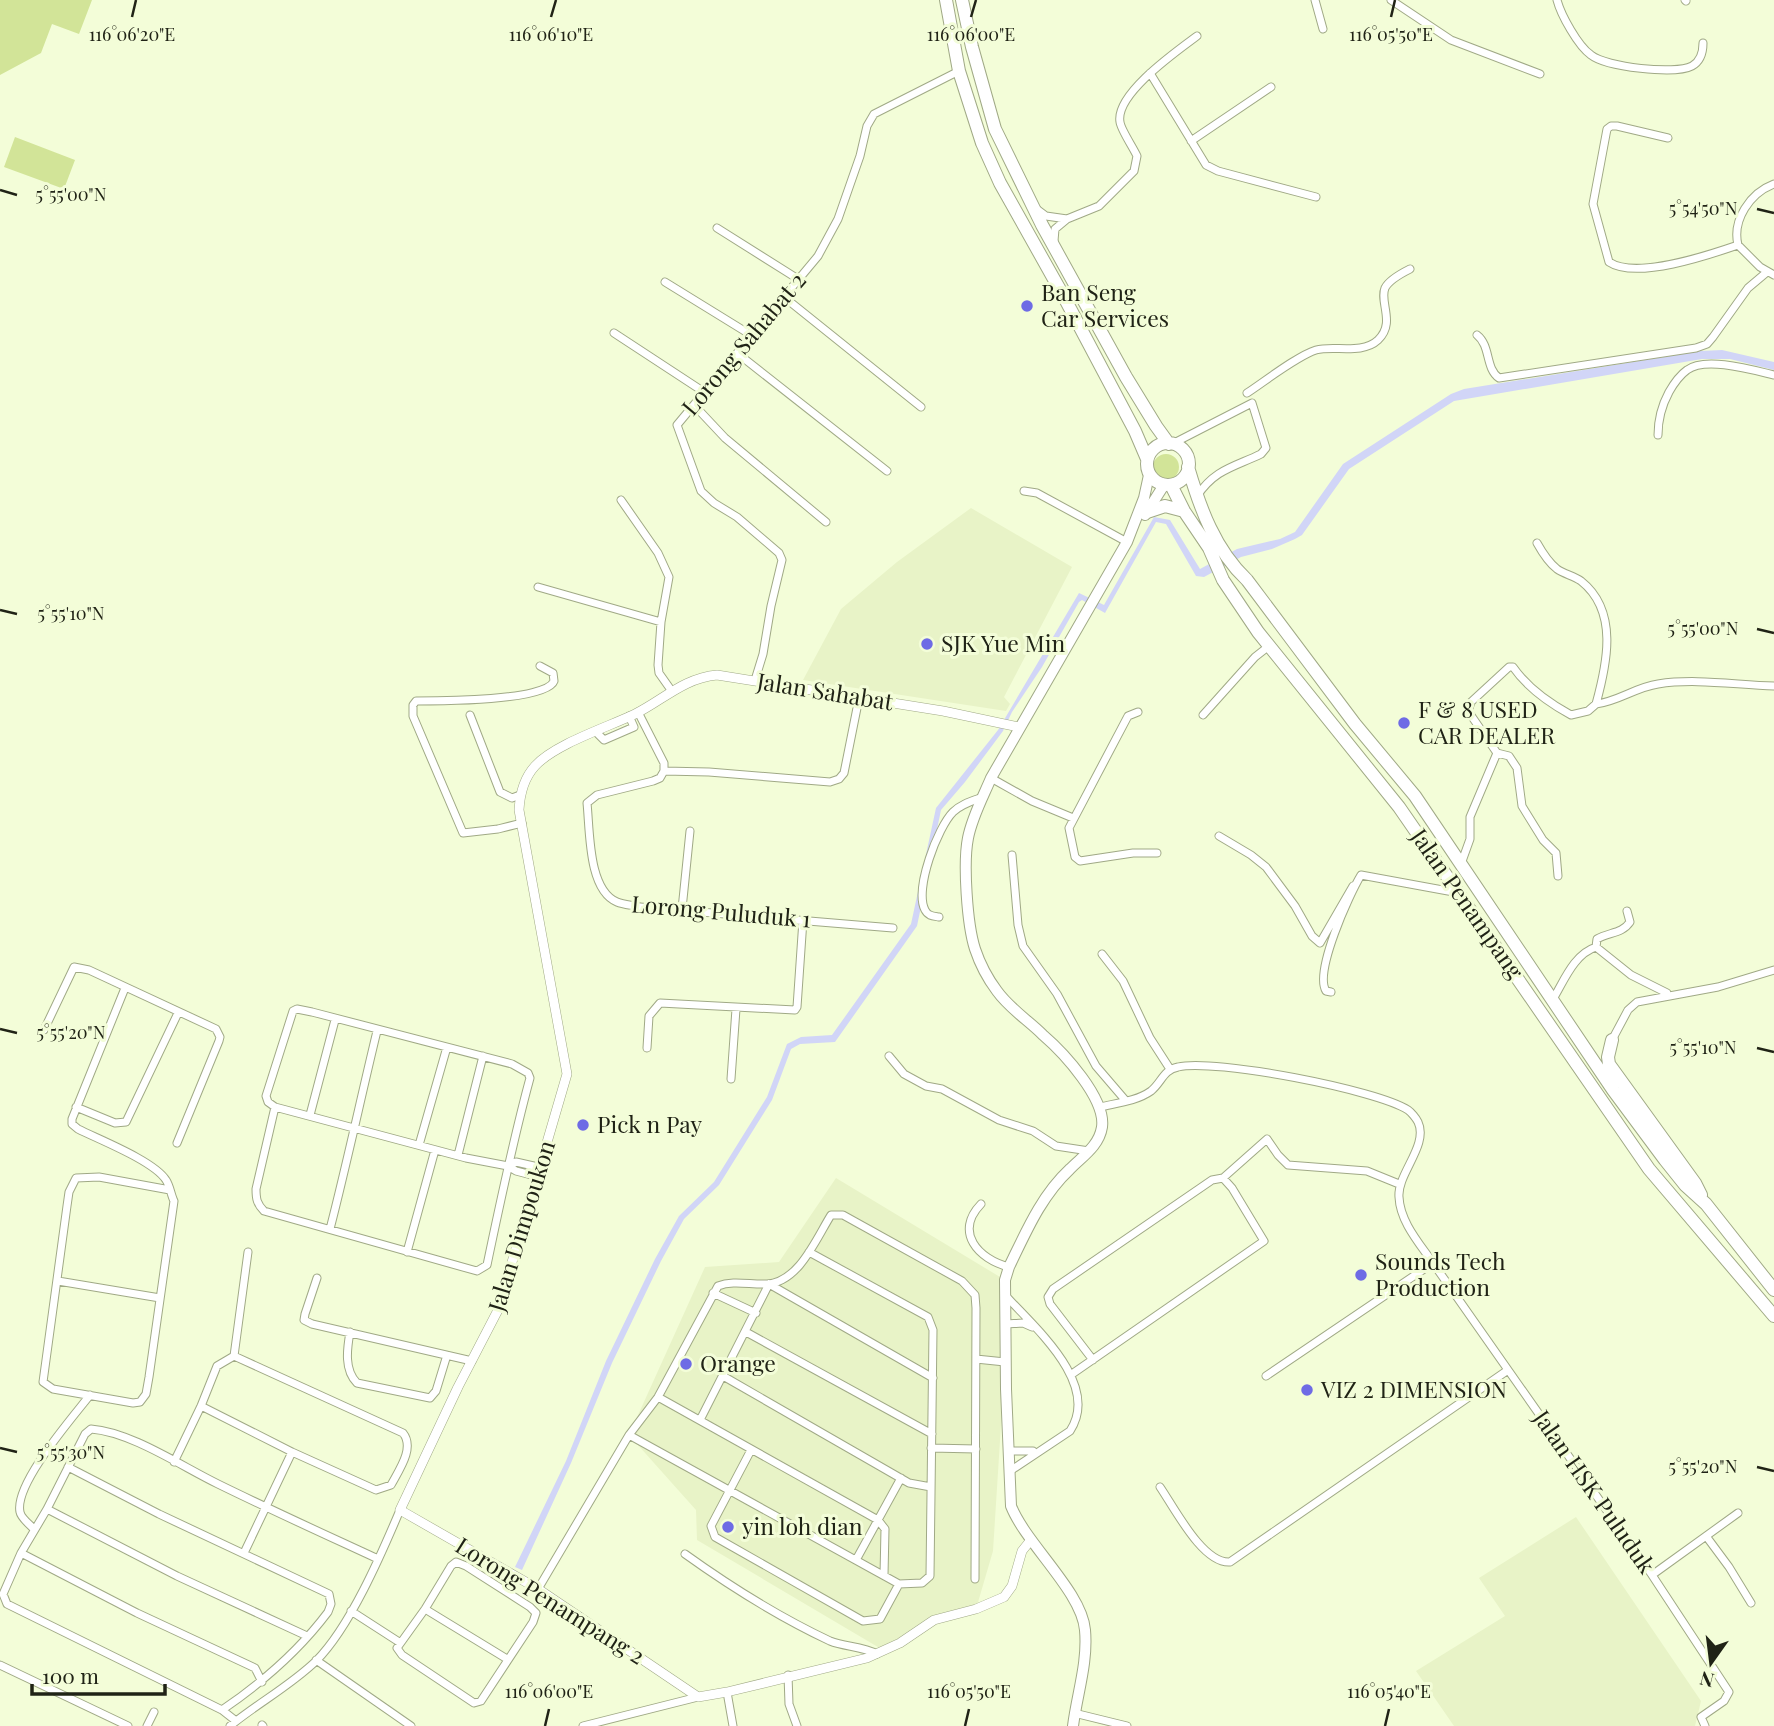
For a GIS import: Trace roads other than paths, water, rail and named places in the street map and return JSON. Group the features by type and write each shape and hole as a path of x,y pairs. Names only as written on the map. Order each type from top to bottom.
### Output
{"main road":[{"path":"946,0 959,71 982,142 1000,183 1064,297 1147,459 1149,474 1139,513 1129,537"},
{"path":"962,0 995,129 1054,247 1126,377 1156,426 1171,444 1184,453 1188,467 1183,479 1168,485 1129,537 1019,727 991,778 971,827 966,851 971,928 975,948 989,979 1015,1012 1045,1036 1072,1067 1100,1107 1102,1128 1090,1152 1058,1180 1044,1198 1005,1280 1005,1362 1011,1506 1017,1522 1050,1565 1083,1617 1085,1660 1073,1726"},
{"path":"1147,459 1156,448 1171,444"},
{"name":"Jalan Penampang","path":"1188,467 1215,548 1219,572 1269,646 1399,807 1642,1159 1774,1316"},
{"path":"1149,474 1156,481 1168,485"},
{"name":"Jalan Penampang","path":"1168,485 1184,511 1247,580 1355,724 1415,796 1613,1090 1685,1185 1706,1204 1774,1290"},
{"path":"1147,512 1160,506 1172,506 1184,511"},
{"path":"1572,1028 1597,1046 1612,1040"},
{"path":"1612,1040 1609,1064 1695,1183 1706,1204"},
{"path":"1685,1185 1681,1186 1678,1197 1686,1212"}],"street":[{"path":"1315,0 1323,29"},
{"path":"1391,0 1451,40 1540,74"},
{"path":"1557,0 1561,13 1584,47 1590,55 1601,60 1644,68 1680,70 1694,65 1699,59 1703,43"},
{"path":"1054,247 1055,229 1067,219 1096,209 1134,171 1137,156 1119,118 1130,96 1150,73 1198,36"},
{"name":"Lorong Sahabat 2","path":"755,680 782,560 779,553 737,517 707,497 696,483 677,425 818,256 838,219 860,156 869,120 874,114 959,71"},
{"path":"1150,73 1211,169 1315,197"},
{"path":"1191,141 1271,87"},
{"path":"1668,138 1611,126 1607,129 1593,204 1609,262 1615,267 1634,267 1693,261 1738,245"},
{"path":"1477,335 1485,341 1492,372 1499,378 1696,348 1707,344 1748,288 1771,273 1738,245 1735,234 1736,224 1761,189 1774,184"},
{"path":"1032,204 1045,216 1067,219"},
{"path":"717,228 798,279"},
{"path":"1247,393 1316,350 1347,349 1378,341 1386,325 1387,312 1383,295 1386,286 1410,268"},
{"path":"665,282 751,335"},
{"path":"785,297 921,407"},
{"path":"614,333 704,393"},
{"path":"737,353 887,471"},
{"path":"1658,435 1663,405 1686,370 1712,364 1774,375"},
{"path":"1171,444 1252,403 1266,448 1261,454 1217,474 1207,481 1197,496"},
{"path":"694,405 725,438 826,522"},
{"path":"1024,491 1037,493 1129,537"},
{"path":"621,500 658,553 669,577 661,622 658,665 671,690"},
{"path":"1537,543 1557,569 1580,580 1604,614 1607,625 1605,662 1596,704"},
{"path":"538,587 661,622"},
{"path":"1203,715 1255,657 1269,646"},
{"path":"522,824 463,833 413,716 413,705 416,701 473,700 539,693 550,688 554,681 552,673 540,666"},
{"path":"1558,876 1556,853 1543,839 1522,806 1517,768 1509,756 1497,753 1468,710 1471,702 1509,667 1513,667 1519,676 1551,704 1571,715 1588,711 1596,704 1609,702 1622,694 1658,684 1690,682 1774,686"},
{"name":"Jalan Sahabat","path":"638,712 671,690 707,676 755,680 1019,727"},
{"path":"470,715 500,792 512,798 520,795 527,777 537,764 552,753 638,712 664,763 664,771 831,782 844,773 859,698"},
{"path":"1138,712 1128,716 1069,828 1077,860 1157,853"},
{"path":"1461,864 1470,839 1469,817 1497,753"},
{"name":"Lorong Puluduk 1","path":"664,771 660,778 653,781 597,795 587,803 594,864 602,890 616,902 893,928"},
{"path":"991,778 1032,801 1073,818"},
{"name":"Jalan Dimpoukon","path":"233,1723 267,1700 316,1660 331,1643 378,1559 504,1294 566,1074 522,824 520,795"},
{"path":"939,917 930,915 924,909 924,882 939,832 960,806 983,797"},
{"path":"682,909 690,831"},
{"path":"1219,836 1266,867 1295,905 1312,936 1320,943 1349,890 1356,883"},
{"path":"1012,855 1018,925 1023,946 1057,994 1096,1066 1126,1101"},
{"path":"1331,992 1325,991 1323,986 1324,964 1361,875 1460,893"},
{"path":"1596,947 1597,939 1625,929 1630,922 1627,911"},
{"path":"647,1048 649,1016 651,1010 660,1003 792,1011 797,1007 803,920"},
{"path":"1553,999 1573,965 1586,950 1596,947"},
{"path":"1596,947 1631,975 1667,993 1668,996"},
{"path":"1102,954 1123,981 1150,1038 1170,1069"},
{"path":"44,1030 74,967 89,970 216,1029 220,1037 177,1143"},
{"path":"1612,1040 1632,1005 1718,987 1774,970"},
{"path":"125,988 72,1115 72,1124 156,1169 167,1181 174,1201 146,1394 141,1402 132,1403 53,1389 43,1382 69,1192 76,1178 99,1177 170,1191"},
{"path":"731,1079 736,1009"},
{"path":"275,1107 256,1189 257,1202 264,1211 477,1271 487,1265 508,1166 530,1078 528,1073 512,1064 483,1056 303,1010 293,1011 266,1096 268,1102 275,1107 435,1150 508,1166 516,1162 537,1172"},
{"path":"76,1107 115,1123 126,1122 178,1013"},
{"path":"310,1115 335,1020"},
{"path":"330,1228 377,1031"},
{"path":"419,1145 447,1047"},
{"path":"458,1155 483,1056"},
{"path":"889,1056 904,1074 926,1086 942,1089 999,1120 1032,1131 1056,1146 1090,1152"},
{"path":"1093,1360 1050,1304 1048,1297 1053,1289 1212,1180 1223,1178 1267,1139 1288,1165 1358,1169 1399,1184 1409,1167 1420,1133 1418,1121 1408,1110 1389,1102 1327,1085 1228,1066 1182,1066 1170,1069 1151,1090 1126,1101 1100,1107"},
{"path":"407,1252 435,1150"},
{"path":"1072,1374 1264,1241 1233,1188 1223,1178"},
{"name":"Jalan HSK Puluduk","path":"1399,1184 1399,1200 1404,1218 1433,1263 1652,1575 1728,1692 1724,1701 1702,1717 1705,1726"},
{"path":"981,1204 969,1220 969,1234 983,1254 997,1264 1009,1267"},
{"path":"538,1589 629,1435 658,1396 718,1286 769,1284 785,1279 809,1252 831,1215 843,1215 962,1281 975,1296 975,1579"},
{"path":"234,1356 248,1252"},
{"path":"629,1435 899,1584 922,1583 930,1576 933,1330 928,1317 809,1252"},
{"path":"1266,1376 1433,1263"},
{"path":"317,1278 304,1320 472,1361"},
{"path":"58,1282 160,1298"},
{"path":"700,1420 769,1284"},
{"path":"769,1284 933,1378"},
{"path":"713,1293 755,1313"},
{"path":"1005,1296 1072,1374 1079,1410 1070,1431 1010,1471"},
{"path":"1006,1324 1023,1323 1036,1329"},
{"path":"350,1332 347,1352 350,1372 357,1383 430,1398 436,1391 447,1355"},
{"path":"746,1332 932,1434"},
{"path":"174,1462 218,1366 234,1356"},
{"path":"201,1406 376,1490 391,1485 402,1465 408,1439 403,1433 234,1356"},
{"path":"976,1359 1005,1362"},
{"path":"1160,1488 1200,1547 1209,1556 1230,1562 1508,1370"},
{"path":"723,1376 901,1478 916,1485 931,1486"},
{"path":"34,1529 20,1515 28,1484 41,1458 90,1395"},
{"path":"658,1396 878,1520 885,1529 884,1575"},
{"path":"233,1723 222,1710 7,1604 3,1594 21,1553 85,1434 91,1429 118,1434 378,1559"},
{"path":"932,1448 976,1449"},
{"path":"751,1450 711,1526 715,1537 863,1621 880,1619 899,1584"},
{"path":"1009,1451 1037,1451"},
{"path":"244,1553 292,1452"},
{"path":"68,1467 159,1514 329,1594 331,1604 328,1612 288,1659 262,1682 222,1710"},
{"path":"856,1560 901,1478"},
{"path":"47,1509 177,1576 307,1636"},
{"name":"Lorong Penampang 2","path":"400,1510 538,1589 698,1697"},
{"path":"1652,1575 1738,1513"},
{"path":"1706,1536 1751,1603"},
{"path":"583,1726 877,1654 900,1643 933,1620 976,1609 1004,1597 1012,1586 1022,1551 1030,1541"},
{"path":"21,1553 149,1619 255,1668 262,1682"},
{"path":"685,1554 716,1576 807,1630 835,1643 867,1648 877,1654"},
{"path":"456,1562 536,1613 533,1622 481,1701 474,1703 398,1652 400,1643 425,1609 456,1562"},
{"path":"425,1609 507,1660"},
{"path":"351,1611 400,1643"},
{"path":"316,1660 411,1726"},
{"path":"0,1665 128,1726"},
{"path":"788,1675 789,1704 797,1726"},
{"path":"727,1692 733,1726"},
{"path":"148,1726 154,1712"},
{"path":"1074,1713 1127,1726"}],"water":[{"path":"1722,350 1774,362 1774,370 1730,359 1702,359 1454,401 1349,469 1302,535 1272,549 1241,557 1204,577 1196,576 1166,524 1156,522 1105,613 1082,600 1079,602 1003,731 941,810 917,926 835,1042 800,1044 791,1049 772,1100 719,1185 684,1219 612,1363 571,1463 522,1570 515,1567 566,1461 606,1361 655,1259 679,1216 714,1182 767,1097 787,1044 801,1037 832,1035 911,924 936,808 998,730 1079,593 1104,605 1154,517 1170,520 1200,569 1237,549 1280,539 1295,532 1343,464 1451,394 1464,389 1701,351"}],"place":[{"name":"Ban Seng Car Services","path":"1027,306"},
{"name":"SJK Yue Min","path":"927,644"},
{"name":"F & 8 USED CAR DEALER","path":"1404,723"},
{"name":"Pick n Pay","path":"583,1125"},
{"name":"Sounds Tech Production","path":"1361,1275"},
{"name":"Orange","path":"686,1364"},
{"name":"VIZ 2 DIMENSION","path":"1307,1390"},
{"name":"yin loh dian","path":"728,1527"}]}
